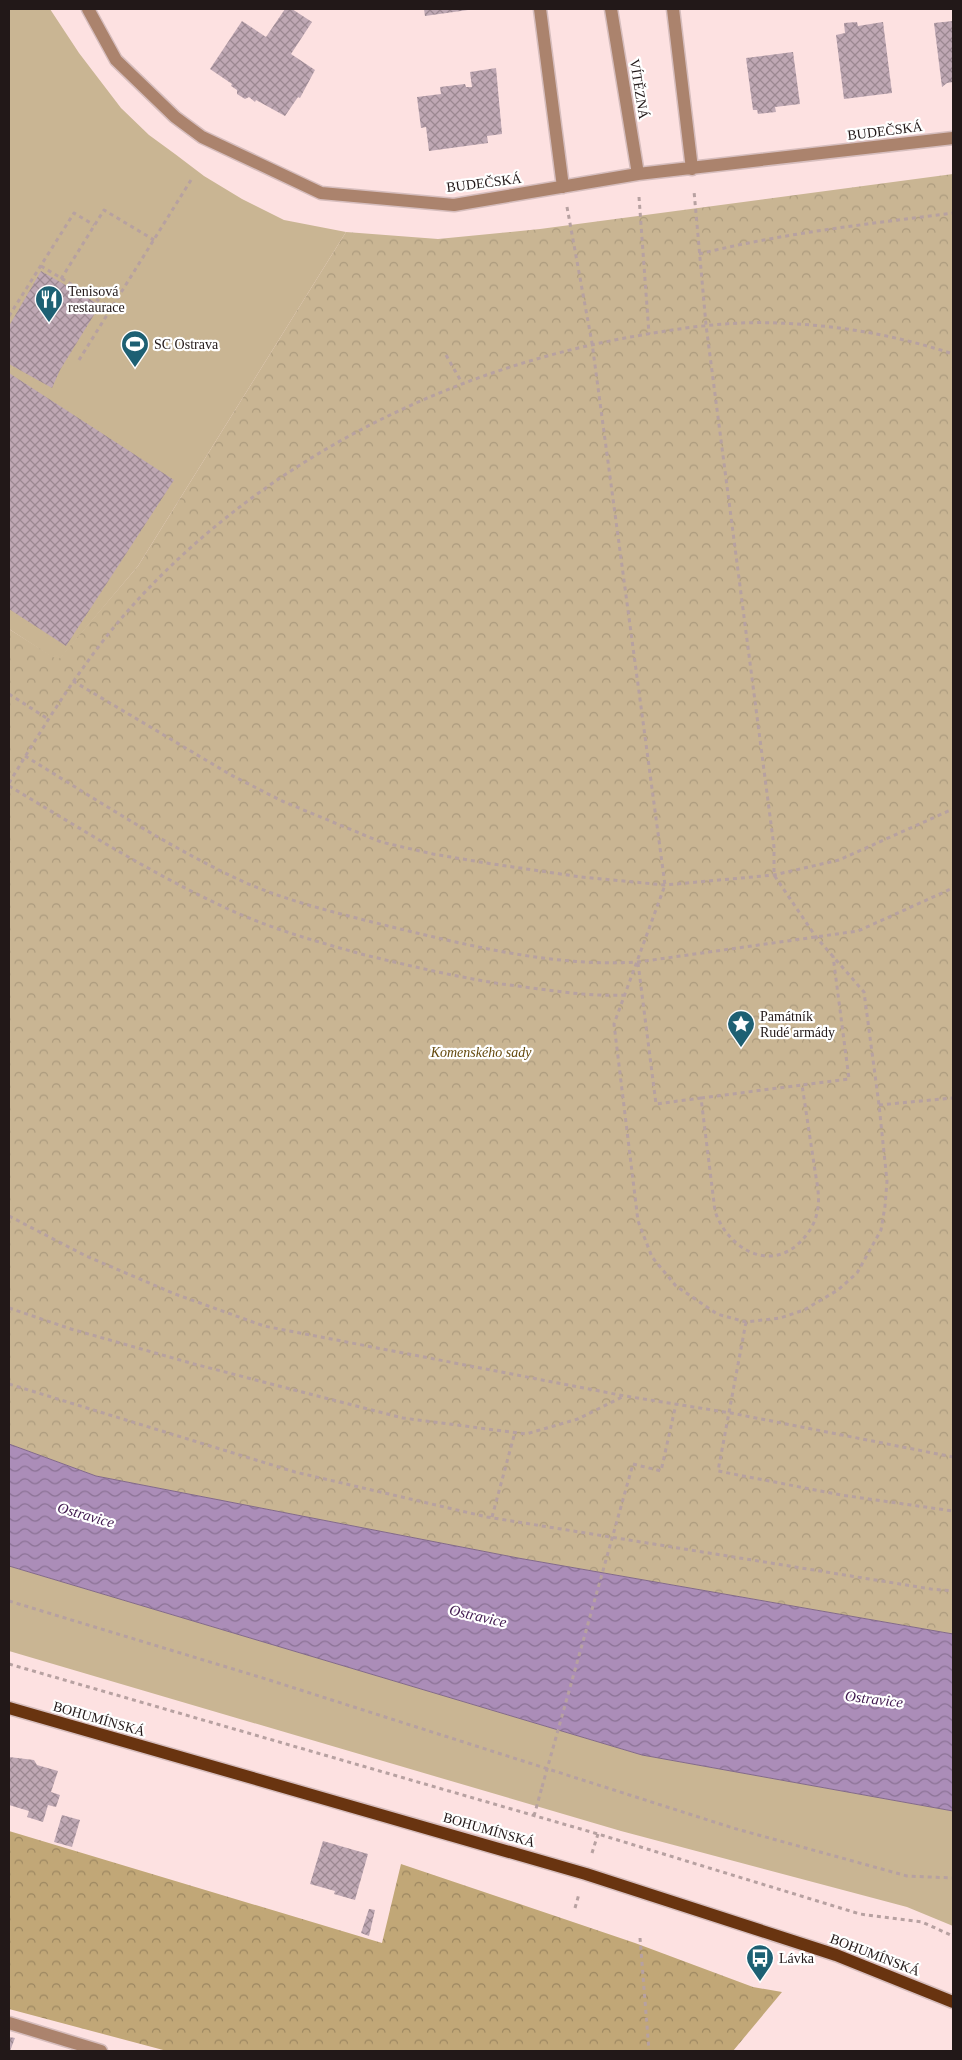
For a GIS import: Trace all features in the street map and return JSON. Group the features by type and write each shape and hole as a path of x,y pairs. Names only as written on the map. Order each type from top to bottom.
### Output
{"main road":[{"name":"BOHUMÍNSKÁ","path":"9,1708 586,1874 836,1955 953,2002"}],"street":[{"name":"BUDEČSKÁ","path":"88,9 116,60 175,117 202,136 321,193 454,205 638,174 953,138"},
{"path":"540,9 563,187"},
{"name":"VÍTĚZNÁ","path":"611,9 638,174"},
{"path":"673,9 692,169"},
{"path":"9,2023 101,2051"}],"path":[{"path":"563,187 592,343 666,885 614,1024 638,1221 652,1257 676,1286 716,1314 746,1322 780,1318 804,1310 822,1301 857,1273 870,1253 881,1230 887,1181 864,992 816,937 774,875 774,847 706,325 692,169"},
{"path":"638,174 649,334"},
{"path":"79,360 192,180"},
{"path":"61,279 104,210 117,216 154,240"},
{"path":"9,316 74,213 94,225"},
{"path":"699,254 753,240 953,213"},
{"path":"40,266 111,308"},
{"path":"626,995 604,996 477,980 400,964 279,930 227,909 168,880 9,784 73,681 116,623 146,590 208,533 286,473 325,449 394,414 462,383 521,363 592,343 706,325 775,323 834,328 892,336 953,354"},
{"path":"446,355 462,383"},
{"path":"73,681 230,775 282,801 381,842 495,865 581,877 666,885 774,875 838,860 953,809"},
{"path":"9,694 48,719"},
{"path":"25,756 174,847 246,882 294,900 388,926 511,953 606,964 638,962 858,931 953,888"},
{"path":"638,962 656,1104 849,1078 833,956"},
{"path":"701,1098 715,1210 718,1220 729,1237 738,1245 757,1255 769,1257 793,1248 802,1241 809,1233 817,1213 818,1193 802,1085"},
{"path":"879,1106 953,1098"},
{"path":"9,1216 86,1256 175,1294 264,1326 625,1396 730,1413 953,1457"},
{"path":"9,1308 71,1329 194,1364 403,1418 526,1434 578,1419 625,1396"},
{"path":"746,1322 718,1471 841,1495 953,1511"},
{"path":"9,1384 295,1472 492,1518 953,1591"},
{"path":"534,1816 633,1464 661,1471 676,1404"},
{"path":"492,1518 515,1432"},
{"path":"9,1601 266,1679 733,1828 907,1876 953,1878"},
{"path":"9,1664 534,1816 860,1914 922,1922 953,1936"},
{"path":"640,1938 649,2051"}],"green space":[{"name":"SC Ostrava","path":"9,9 50,9 79,53 121,108 149,135 204,176 242,199 284,220 346,232 138,566 58,661 9,629"},
{"name":"Komenského sady","path":"953,174 953,1634 518,1558 96,1476 9,1444 9,629 58,660 138,566 346,232 438,239 540,229"},
{"path":"9,1566 642,1755 953,1811 953,1926 907,1907 621,1831 9,1651"},
{"path":"9,1831 382,1943 401,1864 635,1943 753,1987 782,1992 733,2051 167,2051 9,2009"}],"water":[{"name":"Ostravice","path":"9,1444 96,1476 518,1558 953,1634 953,1811 642,1755 9,1566"}],"building":[{"path":"285,9 292,9 312,22 291,54 315,70 300,98 298,97 285,116 256,100 255,102 249,97 245,99 237,94 237,90 231,86 232,84 210,69 242,21 266,37"},
{"path":"424,9 468,9 468,10 425,16"},
{"path":"953,21 953,82 947,83 942,87 934,23"},
{"path":"857,22 858,26 883,22 892,93 844,99 836,35 845,33 844,23"},
{"path":"793,52 800,104 775,107 776,112 758,114 757,110 753,110 746,58"},
{"path":"496,68 502,134 487,136 488,143 429,151 426,127 421,128 417,97 441,94 440,87 465,84 466,87 472,87 470,72"},
{"path":"41,271 100,305 60,370 52,388 9,364 9,326"},
{"path":"9,373 174,480 66,646 9,609"},
{"path":"9,1757 34,1760 37,1765 58,1771 51,1792 60,1795 56,1807 48,1805 43,1822 27,1817 29,1811 9,1805"},
{"path":"62,1815 80,1820 72,1847 54,1842"},
{"path":"323,1841 368,1854 355,1900 334,1894 335,1891 310,1884"},
{"path":"369,1909 375,1910 369,1936 361,1933"},
{"path":"9,2037 15,2038 10,2051 9,2051"}],"place":[{"name":"Tenisová restaurace","path":"49,323"},
{"name":"SC Ostrava","path":"135,368"},
{"name":"Památník Rudé armády","path":"741,1048"},
{"name":"Lávka","path":"760,1982"}]}
